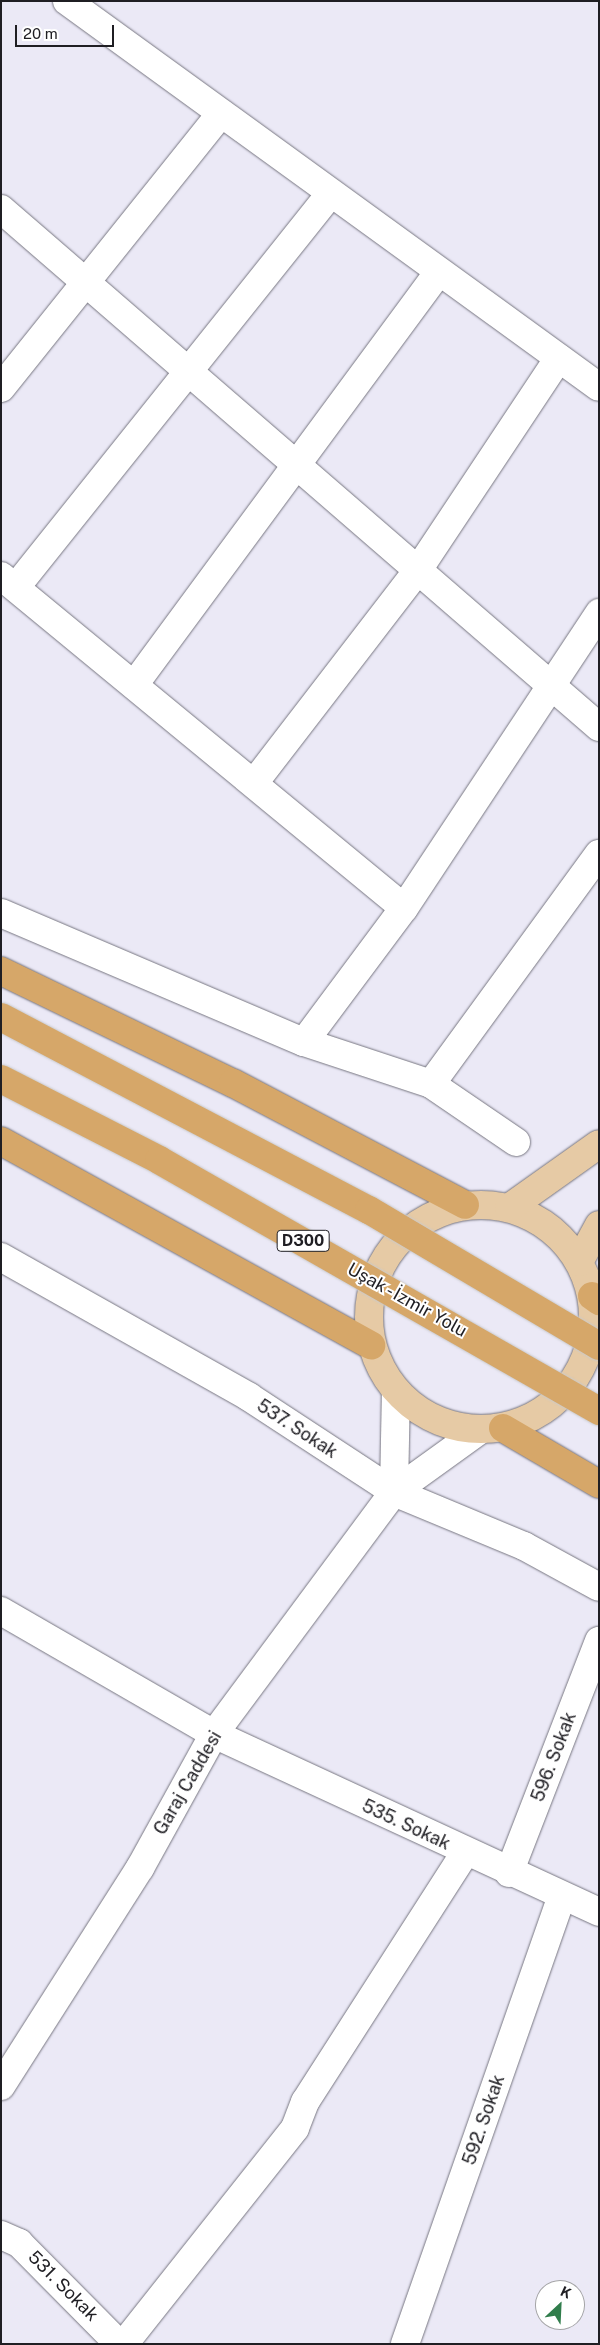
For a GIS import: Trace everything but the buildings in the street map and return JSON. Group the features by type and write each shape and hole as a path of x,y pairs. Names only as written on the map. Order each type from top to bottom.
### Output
{"highway":[{"path":"1,971 234,1083 465,1205"},
{"path":"1,1017 369,1210 599,1346"},
{"name":"Uşak - İzmir Yolu","path":"1,1080 159,1160 599,1411"},
{"path":"1,1141 370,1345"},
{"path":"492,1429 599,1484"}],"main road":[{"path":"509,1208 599,1144"},
{"path":"465,1205 509,1208 550,1228 579,1262 595,1299 593,1332 584,1365 557,1400 536,1416 492,1429 449,1426 420,1412 396,1392 370,1345 368,1313 372,1290 387,1254 408,1231 435,1214 465,1205"},
{"path":"579,1262 599,1226"}],"street":[{"path":"66,1 438,273 599,387"},
{"path":"1,388 221,113"},
{"path":"331,193 191,373 8,582 404,908"},
{"path":"1,210 191,373 416,573 599,727"},
{"path":"134,685 293,465 438,273"},
{"path":"254,783 416,573 559,358"},
{"path":"304,1042 404,908 599,613"},
{"path":"432,1084 599,854"},
{"path":"1,914 304,1042 432,1084 516,1142"},
{"name":"537. Sokak","path":"3,1263 249,1397 394,1492 524,1546 599,1587"},
{"path":"394,1492 396,1392"},
{"name":"Garaj Caddesi","path":"1,2086 10,2048 140,1868 214,1734 394,1492 492,1429"},
{"name":"535. Sokak","path":"1,1611 214,1734 465,1853 599,1912"},
{"name":"596. Sokak","path":"509,1873 599,1641"},
{"path":"124,2344 296,2128 305,2102 465,1853"},
{"name":"592. Sokak","path":"405,2344 562,1896"},
{"name":"531. Sokak","path":"1,2235 19,2243 120,2344"}]}
